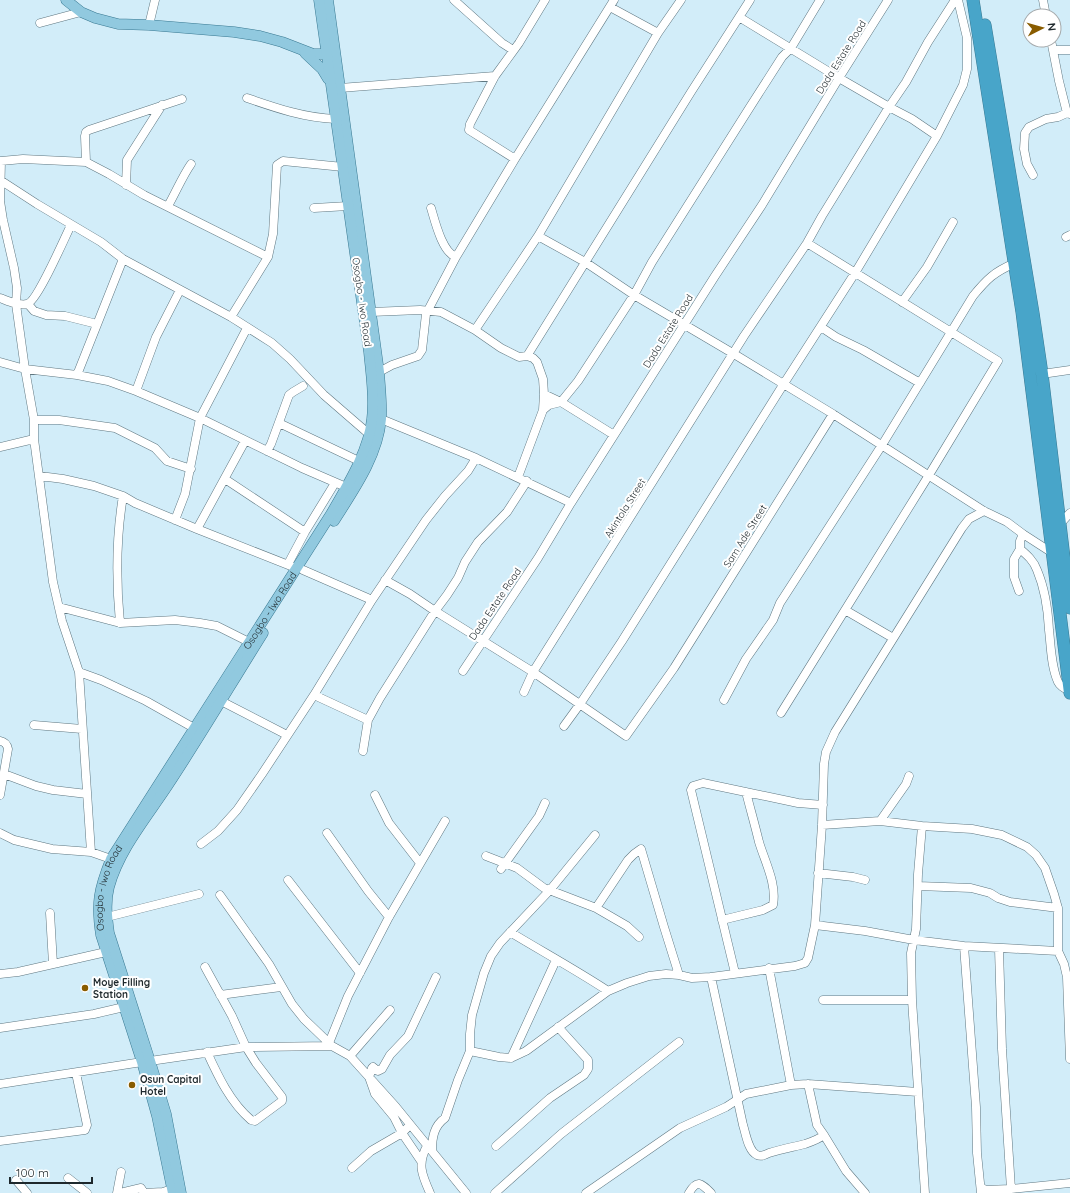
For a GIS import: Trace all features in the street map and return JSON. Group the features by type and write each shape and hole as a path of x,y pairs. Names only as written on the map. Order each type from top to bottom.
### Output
{"highway":[{"path":"973,0 1022,312 1070,692"},
{"path":"981,0 1042,374 1060,524 1067,562 1070,608"}],"main road":[{"path":"66,0 80,12 95,18 118,24 234,32 260,36 282,42 313,54 331,54"},
{"name":"Osogbo - Iwo Road","path":"319,0 331,54"},
{"name":"Osogbo - Iwo Road","path":"175,1192 146,1061 109,932 107,897 109,887 127,847 221,701 296,567 350,495 373,451 381,420 379,372 371,312 335,87 331,54 328,0"},
{"path":"304,51 322,69 335,87"},
{"name":"Osogbo - Iwo Road","path":"146,1061 124,1007 101,936 99,922 99,894 102,881 111,859 346,487 370,434 373,406 372,378 336,119 335,87"}],"street":[{"path":"149,25 155,0"},
{"path":"454,0 502,43 513,50"},
{"path":"515,158 469,130 470,124 495,76 529,28 545,0"},
{"path":"475,330 538,236 658,32 681,0"},
{"path":"527,356 750,0"},
{"path":"543,410 549,405 561,402 578,381 634,295 652,262 750,107 820,0"},
{"name":"Dada Estate Road","path":"463,671 482,640 538,558 614,435 762,205 888,0"},
{"name":"Akintola Street","path":"524,692 533,672 744,336 807,243 889,107 906,82 928,42 954,0"},
{"path":"564,726 626,634 821,327 937,136 963,85 967,69 967,38 958,0"},
{"path":"379,372 392,365 418,356 422,350 426,314 456,257 515,158 612,4 658,32"},
{"path":"40,23 80,12"},
{"path":"739,17 839,78 912,119 937,136"},
{"path":"1033,175 1027,164 1024,149 1025,133 1029,127 1046,119 1058,117 1068,113 1059,81 1053,50 1070,50"},
{"path":"335,87 495,76"},
{"path":"247,98 280,109 325,119 336,119"},
{"path":"86,162 85,136 86,132 89,130 182,99"},
{"path":"126,185 127,160 162,105"},
{"path":"91,852 79,672 53,582 34,439 34,420 16,304 16,275 0,201 0,158 86,162 182,215 229,238 241,242 268,257"},
{"path":"231,317 268,257 273,234 277,165 283,161 343,167"},
{"path":"168,206 180,180 191,164"},
{"path":"1,180 71,225 101,242 123,259 231,317 272,343 295,363 324,395 370,434"},
{"path":"314,208 348,206"},
{"path":"431,208 443,242 451,255 456,257"},
{"path":"902,302 927,267 953,222"},
{"path":"0,298 16,304 28,304 32,300 41,287 71,225"},
{"path":"538,236 585,262 634,295 833,414 984,511 1007,522 1067,562"},
{"path":"781,713 929,476 998,361 807,243"},
{"path":"77,375 123,259"},
{"path":"724,700 746,659 773,620 780,603 882,445 973,296 988,278 1000,269 1014,263"},
{"path":"136,391 156,337 180,290"},
{"path":"28,304 34,311 65,316 97,324"},
{"path":"371,312 428,310 441,312 475,330 501,348 519,357 527,356 533,358 537,362 541,368 543,379 543,410 518,477"},
{"path":"821,327 836,337 863,350 920,383"},
{"path":"175,520 185,494 200,418 247,328"},
{"path":"0,362 25,369 77,375 108,381 136,391 200,418 266,451 346,487"},
{"path":"1042,374 1070,370"},
{"path":"266,451 271,444 280,423 289,395 303,386"},
{"path":"544,394 561,402 614,435"},
{"name":"Sam Ade Street","path":"580,704 626,736 674,668 833,414"},
{"path":"34,420 59,420 115,428 156,448 168,460 191,469"},
{"path":"381,420 476,458 571,503"},
{"path":"280,423 359,461"},
{"path":"0,447 34,439"},
{"path":"197,529 245,441"},
{"path":"201,844 218,831 237,810 314,695 372,600 426,520 468,471 476,458"},
{"path":"40,476 63,479 94,486 123,496 175,520 296,567 372,600"},
{"path":"225,479 305,532"},
{"path":"363,751 368,720 380,698 434,611 448,595 465,562 478,542 507,512 527,481"},
{"path":"296,567 305,532 336,483"},
{"path":"120,623 117,564 123,496"},
{"path":"470,1051 511,1058 526,1051 608,991 649,976 679,975 692,978 711,977 769,968 795,966 805,963 808,958 815,925 822,825 824,764 826,752 835,732 962,528 969,519 984,511"},
{"path":"1060,524 1070,513"},
{"path":"1019,591 1014,577 1013,567 1014,560 1020,549 1020,541 1023,534"},
{"path":"1020,549 1031,559 1037,568 1048,612 1051,652 1055,672 1058,683 1070,692"},
{"path":"386,580 533,672 580,704"},
{"path":"59,607 120,623 175,620 200,622 217,626 249,642"},
{"path":"845,610 893,638"},
{"path":"79,672 101,680 146,701 194,728"},
{"path":"314,695 368,720"},
{"path":"221,701 287,735"},
{"path":"34,725 82,729"},
{"path":"0,741 8,745 0,795"},
{"path":"4,774 36,786 52,790 86,794"},
{"path":"880,822 906,784 909,776"},
{"path":"735,973 691,790 695,784 703,783 798,803 823,805"},
{"path":"722,920 763,910 773,905 774,900 768,869 746,792"},
{"path":"375,795 389,823 420,863"},
{"path":"503,866 539,816 545,803"},
{"path":"331,1045 348,996 389,917 445,821"},
{"path":"822,825 880,822 972,829 1002,835 1027,846 1036,855 1045,868 1058,908 1058,951 1064,964 1067,977 1070,1059"},
{"path":"922,826 916,929 911,953 912,1000 925,1193"},
{"path":"0,833 14,840 52,849 91,852 111,859"},
{"path":"327,833 368,891 389,917"},
{"path":"421,1161 432,1135 441,1121 445,1118 470,1051 472,1015 484,973 500,943 550,890 595,835"},
{"path":"596,908 628,860 641,849 679,975"},
{"path":"486,856 503,866 517,868 544,888 596,908 627,926 639,937"},
{"path":"818,873 865,880"},
{"path":"288,880 360,973"},
{"path":"918,886 971,888 990,893 998,898 1010,902 1058,908"},
{"path":"107,917 199,894"},
{"path":"220,895 269,964 281,987 304,1019 331,1045 350,1056 410,1124 466,1193"},
{"path":"50,913 53,964"},
{"path":"815,925 964,946 1058,951"},
{"path":"510,932 556,960 583,974 608,991"},
{"path":"964,946 976,1108 977,1152 981,1190 1011,1189 1070,1183"},
{"path":"999,949 1002,1049 1011,1189"},
{"path":"0,974 18,972 106,952"},
{"path":"511,1058 556,960"},
{"path":"205,968 232,1016 246,1047 282,1099 255,1121 251,1120 223,1086 207,1052"},
{"path":"769,968 791,1085"},
{"path":"711,977 738,1100 749,1145 753,1152 758,1156 762,1156 806,1144 824,1135"},
{"path":"430,1193 423,1178 421,1161 402,1133 394,1117 375,1094 368,1077 372,1068 378,1071 382,1069 390,1055 408,1036 436,978"},
{"path":"220,995 281,987"},
{"path":"823,1000 912,1000"},
{"path":"0,1028 94,1014 124,1007"},
{"path":"350,1056 390,1010"},
{"path":"496,1146 550,1098 584,1075 588,1069 588,1060 558,1027"},
{"path":"495,1193 561,1134 679,1042"},
{"path":"0,1084 246,1047 331,1045"},
{"path":"0,1141 85,1130 87,1125 76,1073"},
{"path":"586,1193 680,1128 738,1100 746,1094 791,1085 808,1084 918,1092"},
{"path":"808,1084 817,1125 846,1171 865,1193"},
{"path":"352,1168 371,1150 402,1133 410,1124"},
{"path":"427,1146 432,1135"},
{"path":"121,1172 118,1193 141,1188 144,1192 175,1192"},
{"path":"68,1178 87,1193"},
{"path":"16,1180 27,1193"},
{"path":"689,1193 694,1185 697,1184 703,1185 711,1193"}],"place":[{"name":"Moye Filling Station","path":"85,988"},
{"name":"Osun Capital Hotel","path":"132,1085"}]}
